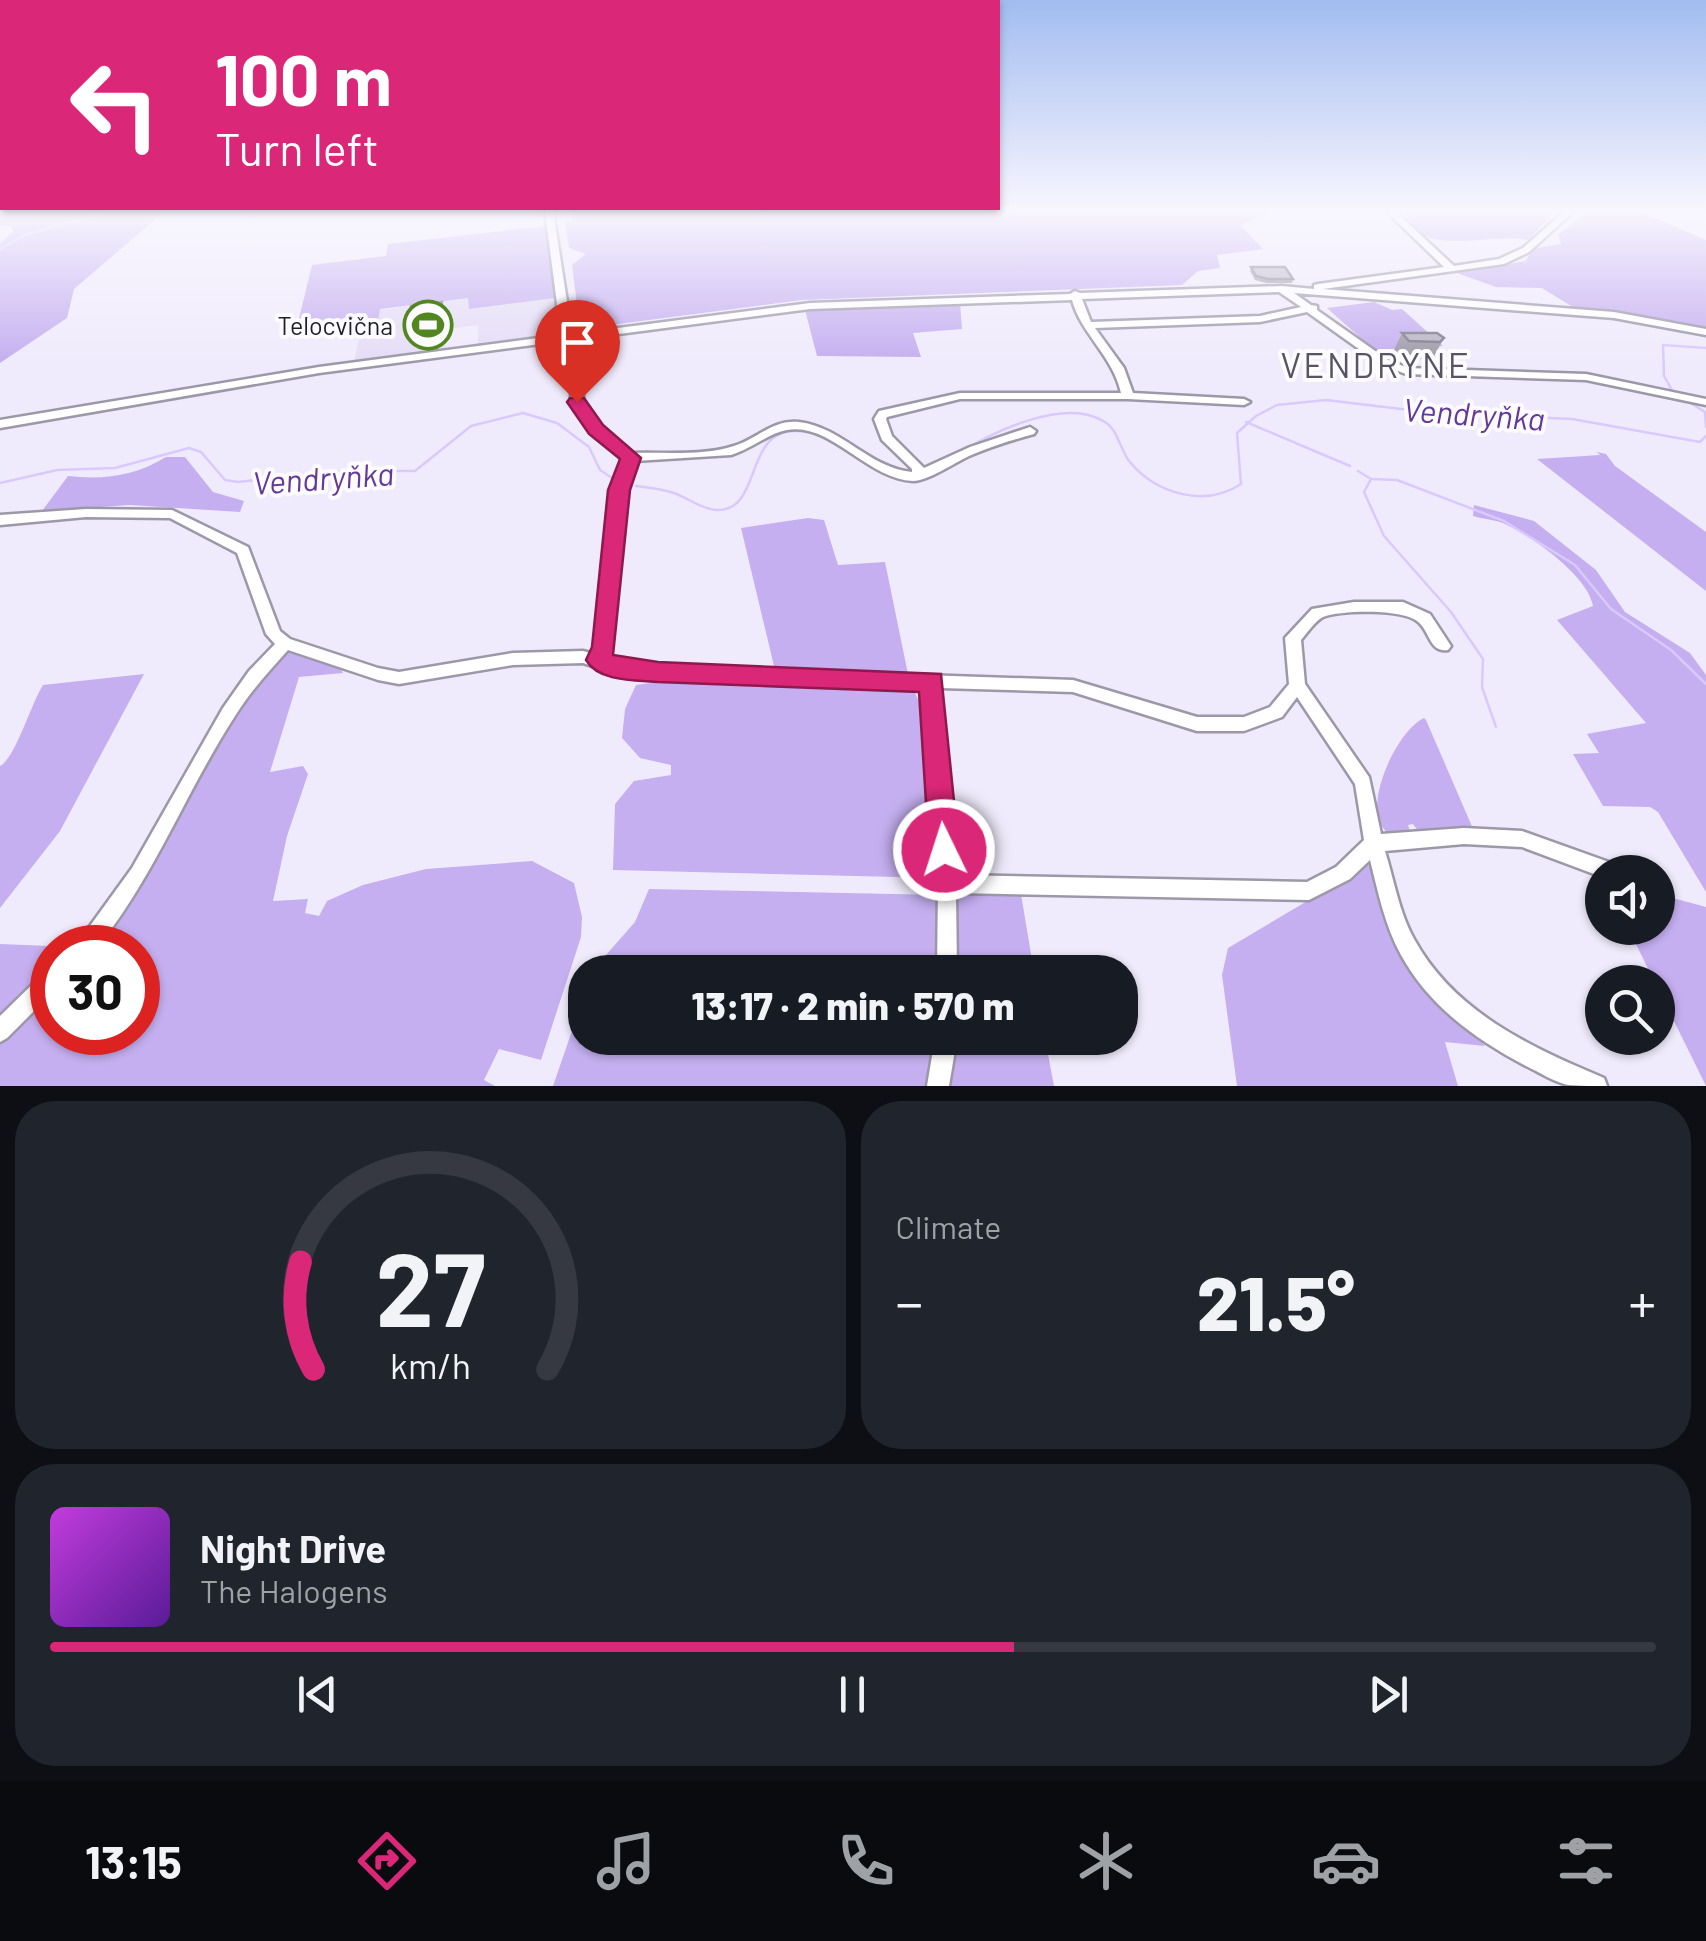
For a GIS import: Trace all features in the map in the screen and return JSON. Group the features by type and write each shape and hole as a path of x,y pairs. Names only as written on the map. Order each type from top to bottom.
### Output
{"street":[{"path":"556,262 582,414 630,458 732,451 764,431 800,426 824,432 884,473 921,475 960,455 1030,431"},
{"path":"1444,262 1452,269"},
{"path":"1302,290 1490,262"},
{"path":"0,424 300,373 810,306 1282,289 1614,315 1706,332"},
{"path":"1282,289 1384,362 1406,370 1586,377 1706,402"},
{"path":"1074,294 1080,322 1121,370 1128,396"},
{"path":"1086,325 1260,319 1313,308"},
{"path":"921,475 886,437 880,419 883,414 960,396 1128,396 1244,402"},
{"path":"598,660 604,647 619,490 630,458"},
{"path":"0,520 126,512 189,519 243,550 270,626 285,643 399,678 513,659 598,660 618,668 658,672 1073,686 1197,724 1244,724 1276,712 1297,685"},
{"path":"1443,646 1425,618 1409,608 1366,606 1317,614 1293,638 1297,685 1363,782 1374,843 1408,946 1450,1002 1508,1049 1596,1086"},
{"path":"104,925 124,901 253,678 285,643"},
{"path":"932,682 947,884 947,955"},
{"path":"947,884 1310,892 1343,873 1374,843 1464,836 1522,839 1585,862"},
{"path":"0,1031 30,1001"},
{"path":"938,1086 943,1055"}],"shaded area":[{"path":"0,262 106,262 74,289 67,318 0,363"},
{"path":"550,262 555,298 469,309 468,298 380,309 378,321 296,331 312,265"},
{"path":"576,262 1219,262 1220,268 1198,271 1182,285 802,300 580,329 572,265"},
{"path":"1522,262 1706,262 1706,330 1621,312 1576,309 1542,288 1496,287 1457,273"},
{"path":"469,297 470,309 555,298 556,329 547,335 478,345 478,325 448,329 444,349 354,362 362,323 377,320 379,310"},
{"path":"1374,302 1392,310 1402,309 1443,346 1374,350 1327,308"},
{"path":"960,303 962,329 913,333 921,357 817,356 805,310"},
{"path":"1597,452 1606,454 1615,466 1706,532 1706,591 1537,459 1600,455"},
{"path":"166,457 185,457 213,492 244,501 240,512 130,505 42,511 68,476 119,475"},
{"path":"1474,505 1534,521 1596,570 1625,612 1690,653 1706,675 1706,892 1658,812 1650,807 1603,806 1573,754 1599,753 1587,734 1646,723 1557,620 1593,606 1589,594 1570,570 1529,537 1503,523 1473,516"},
{"path":"808,518 824,520 838,565 885,562 908,674 774,666 741,528"},
{"path":"292,652 340,667 343,673 299,677 270,772 303,766 308,774 287,836 273,901 308,899 305,913 319,916 327,901 363,885 426,869 532,861 574,883 582,917 581,937 575,955 568,955 568,977 541,1060 499,1049 484,1080 495,1086 0,1086 0,1043 30,1012 30,1055 160,1055 160,925 116,925 224,736 273,665"},
{"path":"144,674 60,831 0,908 0,766 11,753 43,685"},
{"path":"674,680 809,680 903,687 915,693 924,712 938,878 613,870 615,804 634,781 671,775 671,765 640,758 622,738 625,709 636,685"},
{"path":"1424,718 1474,831 1418,831 1413,824 1408,825 1410,831 1387,832 1379,821 1379,789 1385,771 1403,738"},
{"path":"1368,865 1373,869 1408,958 1485,1046 1445,1042 1458,1086 1237,1086 1222,975 1228,948"},
{"path":"649,889 940,895 940,955 606,955 635,922"},
{"path":"956,894 1021,894 1031,955 954,955"},
{"path":"1675,899 1706,907 1706,1086 1675,1023 1675,965 1646,965 1636,945 1675,945"},
{"path":"0,944 30,945 30,991 0,1021"},
{"path":"568,1042 568,1055 932,1055 928,1086 553,1086"},
{"path":"948,1055 1048,1055 1054,1086 944,1086"}],"building":[{"path":"1251,267 1285,267 1293,279 1256,276"},
{"path":"442,302 441,310 411,314 411,306"},
{"path":"1402,333 1437,333 1444,338 1440,342 1409,341"}],"waterway":[{"path":"1673,392 1664,376 1663,345 1706,348"},
{"name":"Vendryňka","path":"1248,423 1277,405 1326,400 1426,412 1572,419 1700,442 1706,436"},
{"path":"1689,402 1705,412"},
{"name":"Vendryňka","path":"0,483 57,470 115,468 189,448 201,452 225,480 238,482 341,471 415,471 471,426 523,413 557,423 589,447 600,470 618,482"},
{"name":"Vendryňka","path":"964,450 1033,419 1071,413 1089,415 1109,425 1129,461 1153,482 1182,494 1212,495 1241,484 1237,433 1248,423"},
{"name":"Vendryňka","path":"1705,413 1706,427"},
{"path":"1248,423 1350,466"},
{"name":"Vendryňka","path":"636,486 674,493 710,509 731,507 748,486 767,444 779,434 795,431 832,441 893,477 935,474"},
{"path":"1358,471 1371,479"},
{"path":"1371,479 1397,480 1504,521 1575,565 1611,609 1671,650 1706,684"},
{"path":"1371,479 1364,492 1384,536 1451,612 1483,659 1482,687 1496,727"}],"place":[{"name":"Telocvična","path":"428,325"}],"district":[{"name":"VENDRYNE","path":"1376,364"}],"route":[{"path":"577,402 596,429 630,458 619,490 604,647 598,660 618,668 658,672 932,682 944,850"}]}
